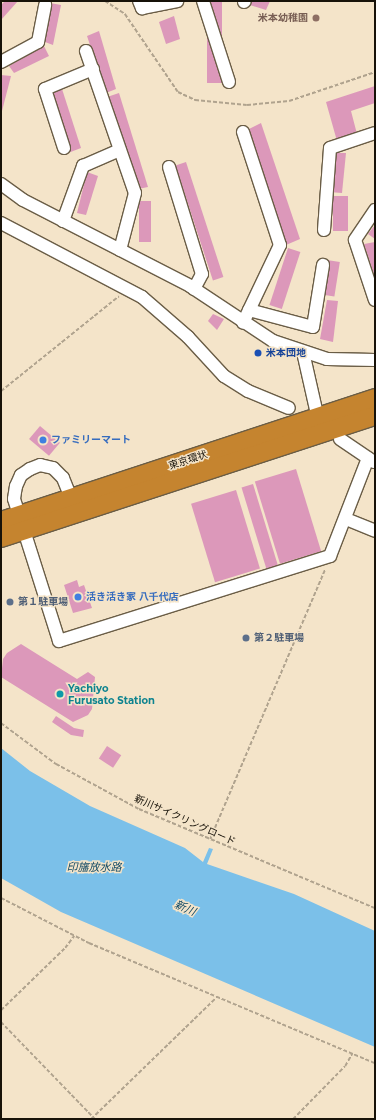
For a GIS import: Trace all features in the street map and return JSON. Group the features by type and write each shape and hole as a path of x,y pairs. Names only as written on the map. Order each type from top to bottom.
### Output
{"highway":[{"name":"東京環状","path":"1,521 23,523 320,424 375,398"},
{"name":"東京環状","path":"1,538 23,523 71,498 320,424 375,416"}],"street":[{"path":"139,1 142,8 177,1"},
{"path":"202,1 229,82"},
{"path":"1,62 38,42 45,5"},
{"path":"86,51 135,193 120,250"},
{"path":"64,148 45,89 93,69"},
{"path":"243,132 280,245 243,323"},
{"path":"324,230 330,148 375,133"},
{"path":"63,221 83,166 120,150"},
{"path":"169,167 202,274 194,289"},
{"path":"1,184 23,200 194,289 243,323 273,341 303,352 341,361 375,360"},
{"path":"375,210 355,240 375,300"},
{"path":"1,223 126,290 161,312 188,337 224,376 248,391 290,408"},
{"path":"249,310 313,327 323,265"},
{"path":"303,352 320,424"},
{"path":"71,498 63,478 53,468 35,467 21,475 16,486 14,499 23,523 59,641 330,556 372,460 340,439"},
{"path":"346,519 375,531"}],"path":[{"path":"105,1 125,14 178,92 195,100 247,105 289,101 375,72"},
{"path":"1,391 126,290"},
{"path":"210,840 330,556"},
{"name":"新川サイクリングロード","path":"1,724 56,764 96,787 210,840 375,908"},
{"path":"1,898 74,936 375,1063"},
{"path":"1,1010 65,948 74,936"},
{"path":"1,1022 93,1118 217,997"},
{"path":"293,1119 345,1066 352,1054"}],"water":[{"name":"印旛放水路","path":"1,748 30,771 90,806 185,848 203,862 209,848 213,849 207,864 294,894 375,931 375,1047 61,912 1,878"}],"building":[{"path":"5,1 18,1 1,20 1,5"},
{"path":"207,1 222,1 222,83 207,83"},
{"path":"251,1 270,1 266,10 250,5"},
{"path":"50,3 61,5 53,45 45,42"},
{"path":"174,16 180,39 166,44 159,22"},
{"path":"99,31 116,89 106,93 87,36"},
{"path":"44,46 49,56 14,73 9,66"},
{"path":"1,75 11,76 2,111 1,111"},
{"path":"375,86 375,103 351,111 357,134 337,141 326,102"},
{"path":"62,89 81,148 68,153 51,94"},
{"path":"119,93 148,187 138,189 107,97"},
{"path":"261,123 300,239 286,245 249,129"},
{"path":"335,153 346,153 342,193 329,192"},
{"path":"186,162 223,277 213,280 176,165"},
{"path":"87,172 98,176 86,215 77,213"},
{"path":"333,196 348,196 348,231 333,231"},
{"path":"139,201 151,201 151,242 139,242"},
{"path":"375,225 375,239 368,234"},
{"path":"375,242 375,277 364,244"},
{"path":"288,248 300,252 282,309 269,305"},
{"path":"327,260 340,262 334,297 322,295"},
{"path":"327,300 338,301 333,342 320,339"},
{"path":"213,314 224,319 217,330 208,321"},
{"path":"40,426 60,443 49,456 29,439"},
{"path":"296,469 321,551 280,564 255,482"},
{"path":"253,484 278,565 266,569 242,488"},
{"path":"236,490 260,568 215,582 191,504"},
{"path":"77,580 79,587 84,585 92,608 73,613 64,585"},
{"name":"Yachiyo Furusato Station","path":"21,644 77,679 88,672 95,677 92,709 88,715 73,722 1,677 3,659 7,653"},
{"path":"56,716 74,728 84,730 83,737 71,735 52,722"},
{"path":"107,746 121,755 113,768 99,759"}],"place":[{"name":"米本幼稚園","path":"316,18"},
{"name":"米本団地","path":"258,353"},
{"name":"ファミリーマート","path":"43,440"},
{"name":"活き活き家 八千代店","path":"78,597"},
{"name":"第１駐車場","path":"10,602"},
{"name":"第２駐車場","path":"246,638"},
{"name":"Yachiyo Furusato Station","path":"60,694"}],"water label":[{"name":"新川","path":"185,908"}]}
